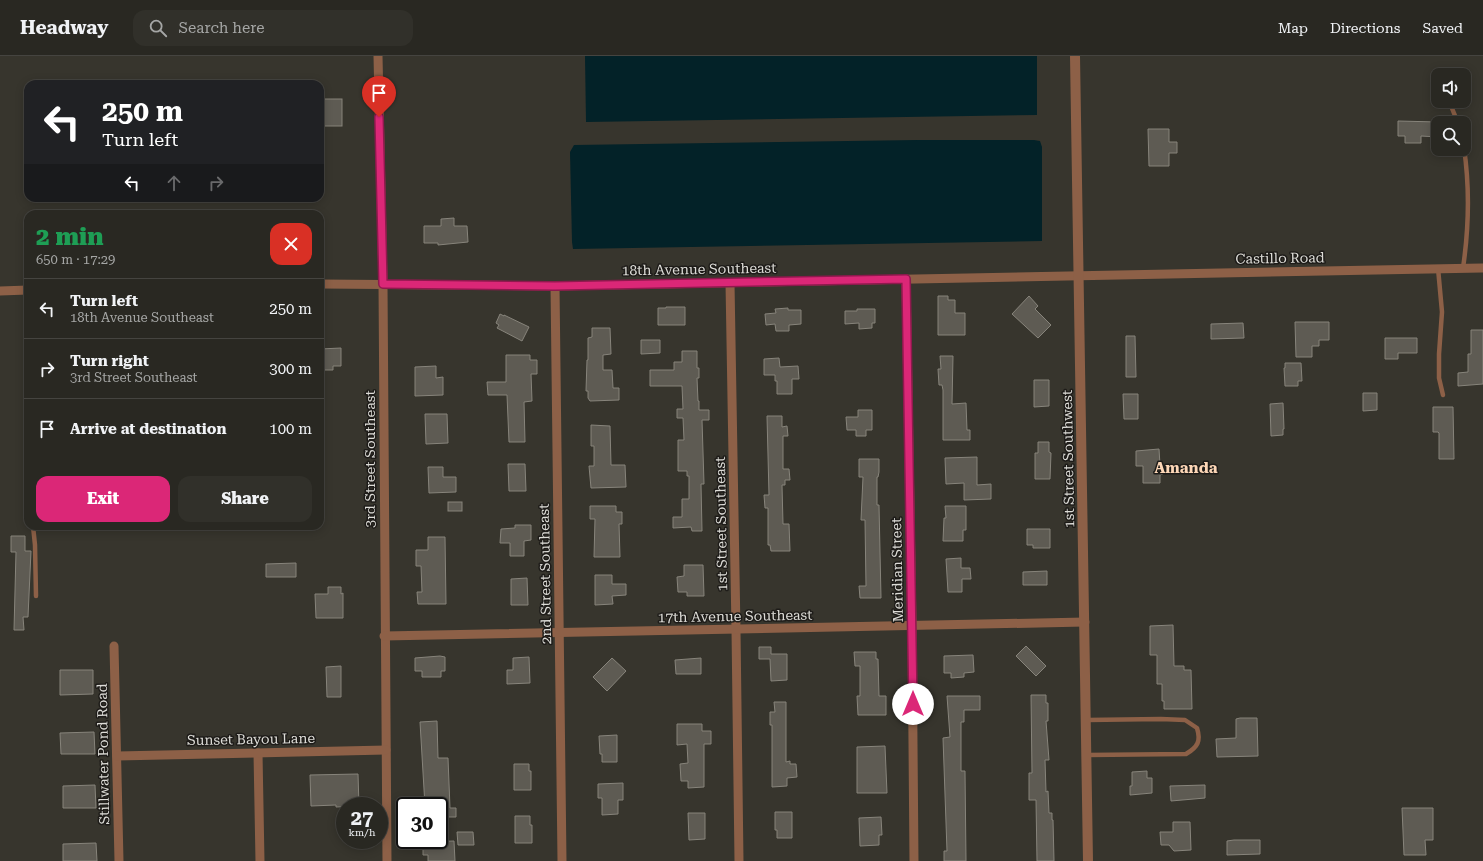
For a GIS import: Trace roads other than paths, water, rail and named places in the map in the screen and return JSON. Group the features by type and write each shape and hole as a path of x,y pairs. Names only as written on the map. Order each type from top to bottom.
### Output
{"street":[{"name":"3rd Street Southeast","path":"378,56 383,284 386,861"},
{"name":"1st Street Southwest","path":"1075,56 1088,861"},
{"name":"Castillo Road","path":"1079,276 1482,268"},
{"name":"18th Avenue Southeast","path":"324,284 555,286 1079,276"},
{"name":"Meridian Street","path":"906,279 912,626 914,861"},
{"name":"1st Street Southeast","path":"730,283 739,861"},
{"name":"2nd Street Southeast","path":"555,286 562,861"},
{"path":"0,291 24,290"},
{"name":"17th Avenue Southeast","path":"384,636 560,634 1085,622"},
{"name":"Stillwater Pond Road","path":"114,646 119,861"},
{"name":"Sunset Bayou Lane","path":"117,756 386,750"},
{"path":"258,753 260,861"}],"lane":[{"path":"1463,268 1467,239 1468,212 1468,177 1465,156"},
{"path":"1438,268 1442,312 1439,378 1443,396"},
{"path":"33,530 36,596"},
{"path":"1086,720 1185,720 1197,728 1199,735 1195,749 1186,754 1087,755"}],"water":[{"path":"585,56 1037,56 1037,115 586,122"},
{"path":"917,140 1040,141 1042,147 1042,241 573,249 570,152 574,145"}],"district":[{"name":"Amanda","path":"1186,468"}]}
